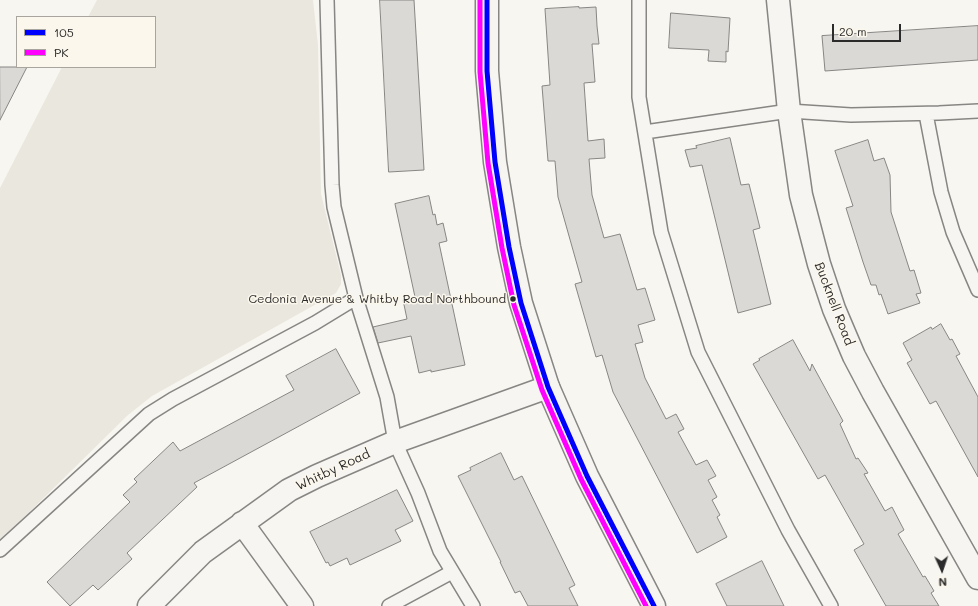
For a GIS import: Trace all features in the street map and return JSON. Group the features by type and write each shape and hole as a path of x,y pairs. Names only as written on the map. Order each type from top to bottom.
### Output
{"street":[{"path":"487,0 487,70 496,169 508,247 521,303 548,387 587,476 654,606"},
{"name":"Bucknell Road","path":"778,0 789,111 801,195 818,264 834,309 854,356 872,392 978,578"},
{"name":"Whitby Road","path":"149,606 203,552 290,490 317,476 395,442 548,387"},
{"path":"242,523 302,606"}],"lane":[{"path":"327,0 332,185 334,207 356,298 387,397 395,442 418,493 440,551 473,606"},
{"path":"639,0 639,97 661,232 698,352 788,530 831,606"},
{"path":"645,132 789,111 851,115 926,114 978,111"},
{"path":"926,114 941,192 953,232 978,290"},
{"path":"0,550 149,414 173,399 315,323 356,298"},
{"path":"389,606 452,572"}],"shaded area":[{"path":"97,0 313,0 318,45 321,194 341,275 341,284 336,293 152,396 128,415 0,541 0,188 61,68 156,68 156,16 89,16"}],"building":[{"path":"380,0 414,0 424,170 389,172"},
{"path":"596,7 599,44 592,44 595,82 584,83 588,141 604,139 605,158 589,159 592,195 604,238 620,234 637,290 645,288 655,320 638,325 643,342 635,344 645,378 666,419 676,414 684,429 678,432 696,465 707,460 716,476 708,480 717,497 712,500 720,515 717,517 727,537 697,553 613,392 602,355 596,357 575,284 582,282 558,197 555,161 548,161 542,86 550,85 545,9"},
{"path":"671,13 730,18 726,62 708,61 709,50 669,48"},
{"path":"978,26 978,60 825,71 822,36"},
{"path":"0,67 26,68 0,120"},
{"path":"730,138 741,185 749,184 760,228 753,230 771,304 738,313 702,165 690,167 685,150"},
{"path":"868,140 874,161 884,158 890,175 891,212 910,271 914,270 921,293 916,294 920,303 888,314 876,285 871,285 863,262 846,208 853,206 835,151"},
{"path":"429,196 437,225 443,223 447,241 439,243 465,365 419,373 411,336 378,343 373,327 407,319 403,300 415,297 395,204"},
{"path":"941,324 950,340 952,339 960,354 956,356 978,397 978,477 936,401 930,404 907,363 912,360 903,343 931,327 932,329"},
{"path":"793,340 810,371 812,364 843,421 840,424 856,459 858,458 868,473 864,474 885,511 892,507 904,530 898,534 923,577 925,576 934,591 931,593 939,606 886,606 854,550 864,544 825,475 818,479 753,364 760,360 759,359"},
{"path":"336,349 360,393 194,483 197,487 127,553 132,559 98,590 93,585 70,606 47,582 130,502 123,495 137,482 134,479 173,442 180,451 294,390 286,376"},
{"path":"501,453 514,480 522,476 575,585 569,588 578,606 528,606 520,591 515,593 458,476 471,470 470,468"},
{"path":"397,490 413,521 395,530 401,541 350,565 347,558 330,566 328,562 326,563 310,532"},
{"path":"762,561 784,606 727,606 716,584"}],"transit line":[{"name":"PK","path":"480,0 480,72 488,163 502,248 514,305 542,390 581,479 646,606"},
{"name":"105","path":"487,0 487,71 495,162 509,247 521,303 548,387 587,476 654,606"}],"place":[{"name":"Cedonia Avenue & Whitby Road Northbound","path":"513,299"}]}
